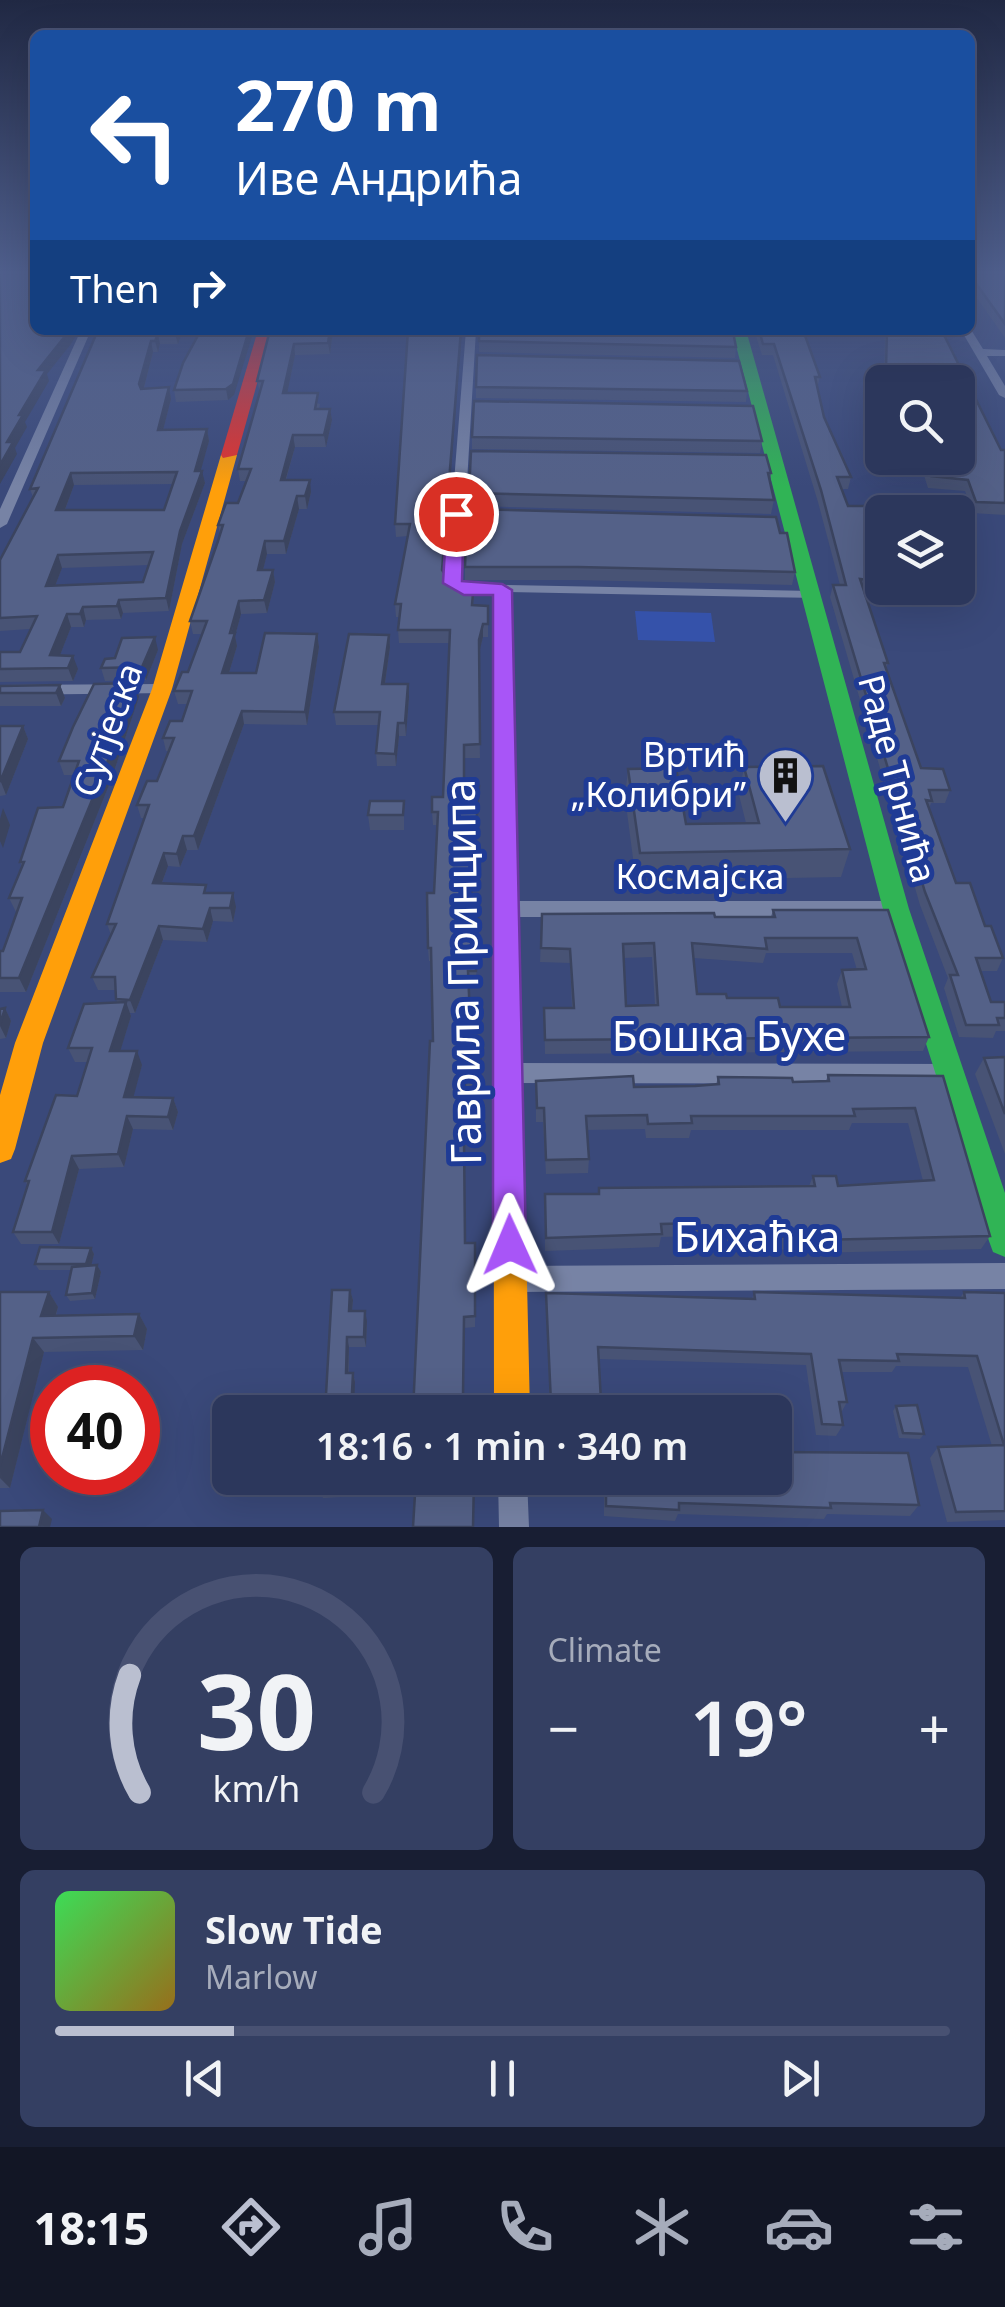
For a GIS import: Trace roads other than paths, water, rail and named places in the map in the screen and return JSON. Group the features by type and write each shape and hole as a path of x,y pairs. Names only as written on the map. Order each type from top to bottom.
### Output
{"street":[{"path":"0,524 80,344"},
{"name":"Сутјеска","path":"0,1149 28,1043 162,689 261,344"},
{"path":"470,344 452,583 464,590 812,596"},
{"name":"Раде Трнића","path":"739,344 740,364 781,522 812,596 896,909 1005,1241"},
{"path":"975,344 1005,395"},
{"path":"980,352 1005,352"},
{"path":"469,359 488,360"},
{"path":"464,405 484,405"},
{"path":"460,457 480,457"},
{"path":"456,514 475,514"},
{"name":"Гаврила Принципа","path":"502,590 512,1395"},
{"path":"0,690 162,689"},
{"name":"Космајска","path":"503,909 896,909"},
{"name":"Бошка Бухе","path":"507,1073 951,1074"},
{"name":"Бихаћка","path":"510,1279 1005,1276"},
{"path":"513,1495 514,1527"}],"place":[{"name":"Вртић „Колибри”","path":"785,824"}]}
